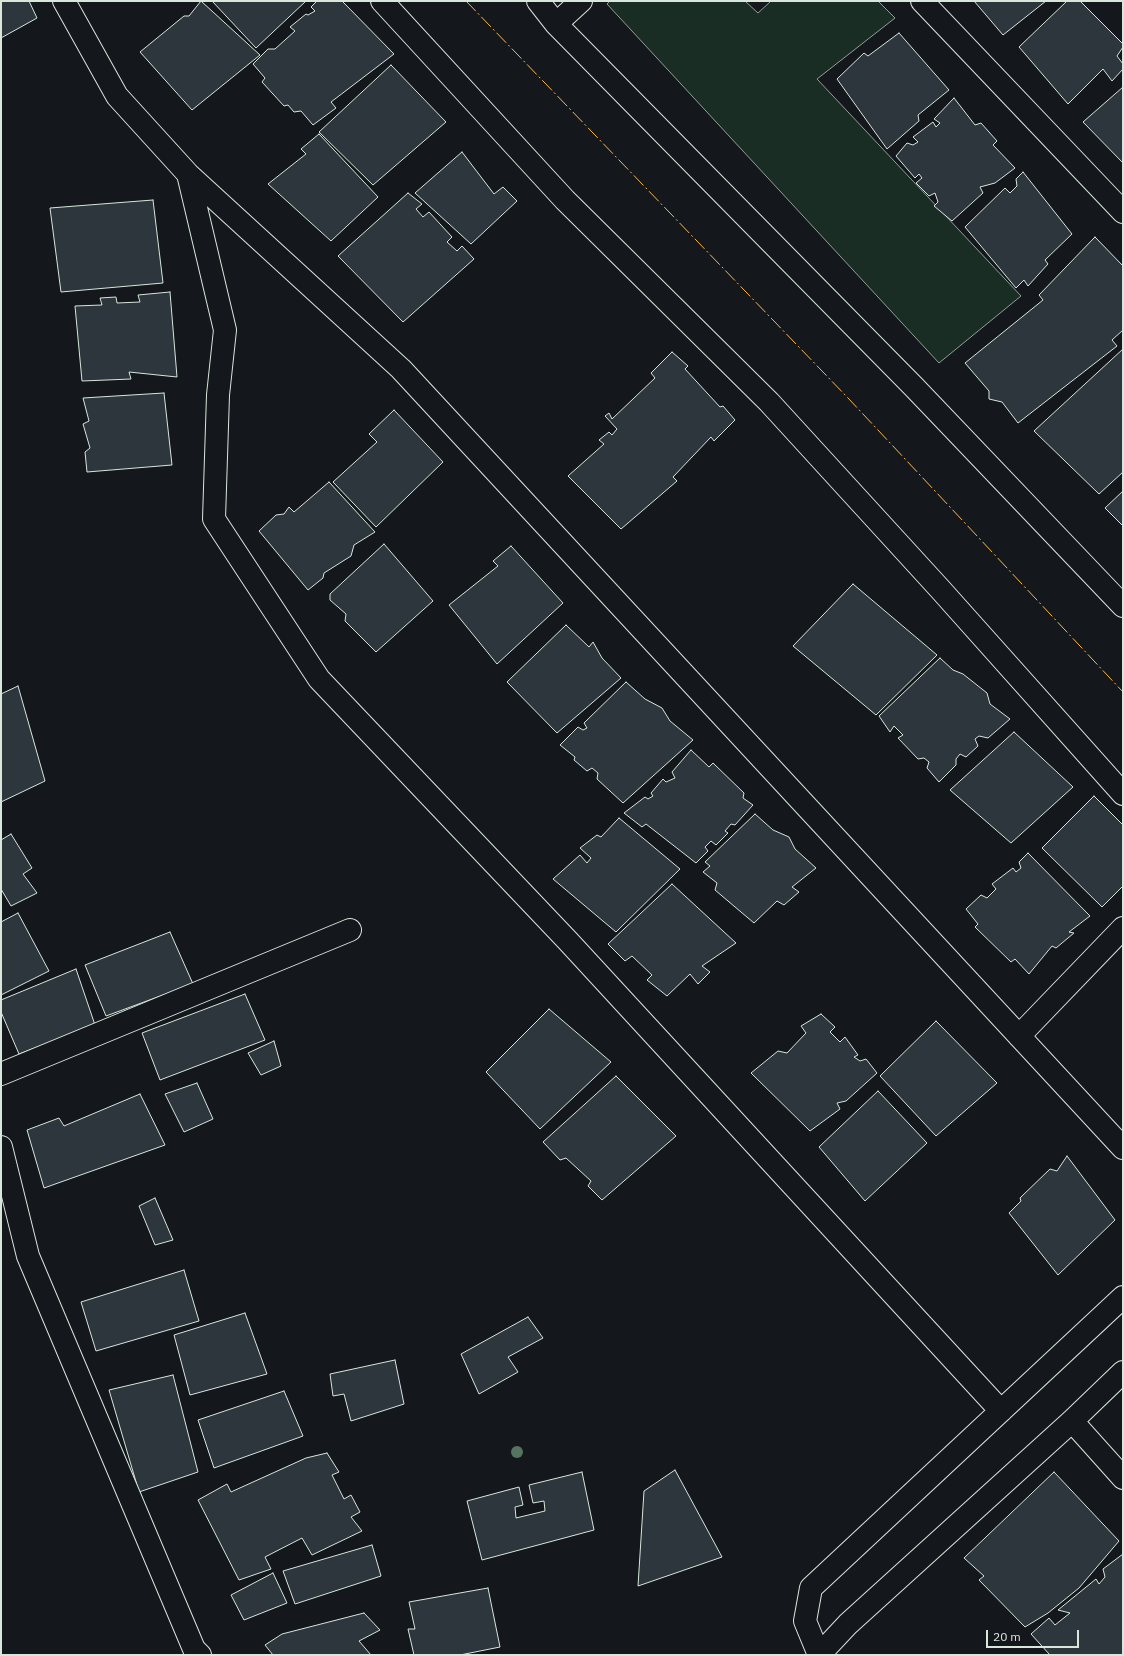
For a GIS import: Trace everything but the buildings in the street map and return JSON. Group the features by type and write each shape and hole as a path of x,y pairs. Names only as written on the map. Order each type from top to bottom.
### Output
{"street":[{"path":"64,1 116,96 188,174 401,369 1123,1148"},
{"path":"382,1 565,200 769,402 1123,794"},
{"path":"538,1 556,24 914,388 1123,606"},
{"path":"556,24 581,1"},
{"path":"922,1 1123,212"},
{"path":"188,174 224,330 218,395 214,519 319,680 568,941 1001,1411"},
{"path":"1019,1036 1123,928"},
{"path":"1,1074 350,930"},
{"path":"1,1147 28,1256 194,1649 200,1655"},
{"path":"1123,1297 811,1588 805,1621 819,1655 848,1624 1072,1421 1123,1372"},
{"path":"1072,1421 1123,1478"}],"green space":[{"path":"610,1 745,1 758,13 771,1 878,1 895,18 817,79 1021,296 939,363 607,4"}],"power":[{"path":"466,1 848,398 1123,692"}]}
